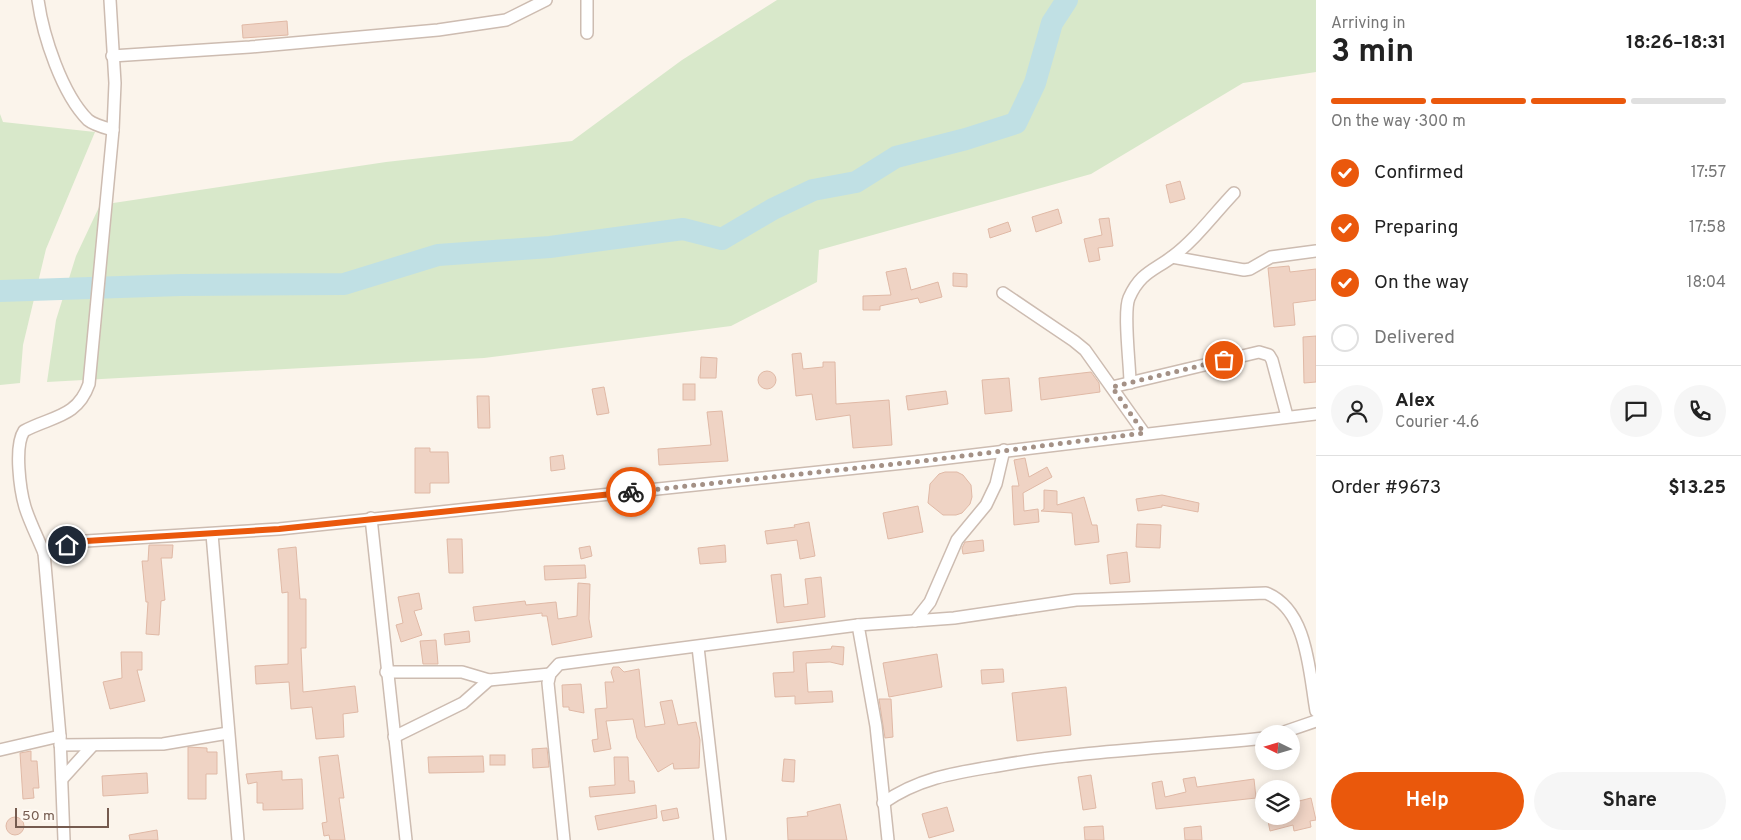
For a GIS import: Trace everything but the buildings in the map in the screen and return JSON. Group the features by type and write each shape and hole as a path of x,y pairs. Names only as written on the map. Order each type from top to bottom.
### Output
{"street":[{"path":"38,0 40,18 67,95 90,122 113,130"},
{"path":"64,840 60,740 44,553 25,505 18,451 20,437 24,431 71,412 84,397 89,384 113,130 115,83 110,0"},
{"path":"112,56 241,48 438,30 506,20 546,0"},
{"path":"587,0 587,33"},
{"path":"1130,383 1129,298 1140,280 1150,269 1172,257 1234,193"},
{"path":"1172,257 1244,270 1250,269 1272,257 1316,251"},
{"path":"1003,293 1074,341 1096,363 1144,433"},
{"path":"1112,387 1259,352 1269,355 1272,360 1286,416"},
{"path":"44,553 86,541 279,529 894,464 1286,416 1316,414"},
{"path":"915,621 930,602 957,540 986,505 996,484 1004,450"},
{"path":"371,518 386,672 406,840"},
{"path":"212,534 238,840"},
{"path":"564,840 548,684 550,674 559,664 566,662 858,625 954,618 1076,600 1266,593 1276,597 1291,612 1304,644 1316,711"},
{"path":"858,625 876,726 888,840"},
{"path":"698,646 720,840"},
{"path":"386,672 462,672 489,680 550,674"},
{"path":"394,737 462,703 489,680"},
{"path":"1300,726 1316,721"},
{"path":"0,750 60,740 92,746 163,744 228,733"},
{"path":"883,803 904,789 944,775 1054,756 1112,750 1179,747 1255,739"},
{"path":"62,779 92,746"}],"green space":[{"path":"777,0 1316,0 1316,72 1243,83 1091,174 819,250 817,282 731,326 484,358 47,382 56,320 76,256 100,205 386,162 572,141 682,60"},
{"path":"0,114 3,122 95,132 46,249 23,345 20,383 0,385"}],"waterway":[{"path":"0,291 181,285 344,284 438,255 550,247 683,229 722,239 773,209 813,190 856,182 896,157 966,139 1016,123 1035,83 1052,23 1067,0"}],"way so far":[{"path":"631,492 923,461 1144,433 1112,387 1224,360"}],"route":[{"path":"67,545 86,541 279,529 631,492"}]}
